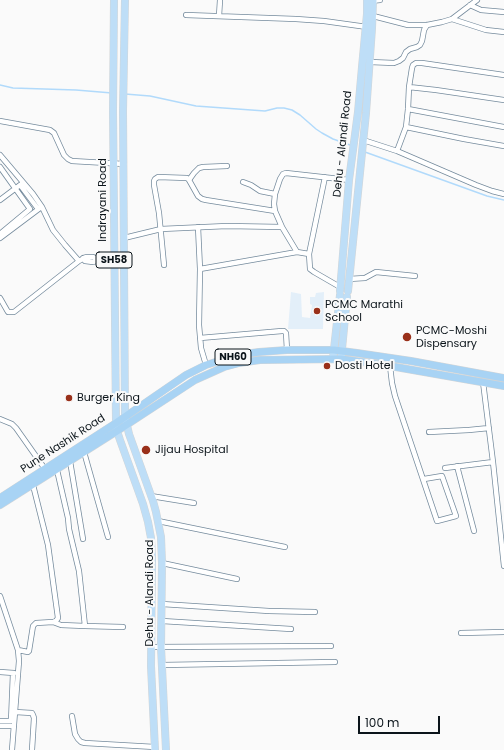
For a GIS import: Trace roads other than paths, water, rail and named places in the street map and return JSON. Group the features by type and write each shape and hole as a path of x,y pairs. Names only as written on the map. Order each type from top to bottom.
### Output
{"highway":[{"name":"Pune Nashik Road","path":"0,498 116,423 186,375 206,365 238,355 287,350 334,350 342,355 390,366 504,386"},
{"name":"Pune Nashik Road","path":"0,505 57,470 195,380 224,367 239,363 260,360 333,358 342,355 411,361 504,378"}],"main road":[{"name":"Indrayani Road","path":"114,0 113,93 116,423"},
{"name":"Indrayani Road","path":"125,0 125,417"},
{"name":"Dehu - Alandi Road","path":"333,358 343,292 349,279 370,62 369,27 373,16 372,0"},
{"name":"Dehu - Alandi Road","path":"342,355 343,292 349,180 372,0"},
{"name":"Dehu - Alandi Road","path":"125,417 129,434 151,496 161,537 161,647 166,750"},
{"name":"Dehu - Alandi Road","path":"116,423 117,431 143,504 151,538 151,648 155,749"}],"street":[{"path":"220,0 220,16"},
{"path":"452,20 477,0"},
{"path":"470,5 481,10 504,12"},
{"path":"186,15 296,19 369,27"},
{"path":"373,16 408,25 427,25 452,20 486,30 504,32"},
{"path":"370,62 394,63 399,61 403,58 406,52 420,44 427,25"},
{"path":"397,151 406,127 409,87 413,65 416,63 504,75"},
{"path":"409,87 504,100"},
{"path":"408,109 504,127"},
{"path":"0,121 50,130 54,133 64,155 72,161 124,164"},
{"path":"406,127 504,146"},
{"path":"363,140 397,151 476,185 504,194"},
{"path":"0,155 33,194 53,230 65,245 81,260 93,262 99,260 125,261"},
{"path":"189,180 199,168 226,166"},
{"path":"0,167 30,208 30,210 0,234"},
{"path":"297,252 282,227 275,211 275,194 283,174 286,173 349,180"},
{"path":"164,265 159,213 154,185 155,179 158,177 186,178 189,180 198,196 202,198 228,204 275,211"},
{"path":"325,177 309,254 309,264 310,269 343,292"},
{"path":"243,182 260,191 275,194"},
{"path":"0,200 18,185 40,208"},
{"path":"0,238 40,208"},
{"path":"124,238 161,229 198,226 282,227"},
{"path":"198,226 200,269 199,325 200,338 206,365"},
{"path":"200,269 297,252 309,254"},
{"path":"0,298 8,312 14,312 81,260"},
{"path":"349,279 365,278 376,272 415,276"},
{"path":"200,338 284,331 286,333 287,350"},
{"path":"390,366 395,396 437,521 456,516 442,476 424,479"},
{"path":"483,382 503,540 504,566"},
{"path":"0,419 12,424 16,428 45,469"},
{"path":"428,432 489,428"},
{"path":"84,452 108,537"},
{"path":"70,461 83,539"},
{"path":"445,468 493,462"},
{"path":"457,466 474,531"},
{"path":"57,470 79,571 85,626"},
{"path":"33,485 49,552 58,618 53,622"},
{"path":"151,496 194,503"},
{"path":"158,522 285,547"},
{"path":"162,563 237,579"},
{"path":"0,596 18,650 19,665 12,750"},
{"path":"162,604 269,611 316,612"},
{"path":"162,621 291,629"},
{"path":"18,650 29,651 33,626 36,623 53,622 61,626 123,627"},
{"path":"461,633 504,632"},
{"path":"151,648 330,646"},
{"path":"162,665 335,662"},
{"path":"0,672 18,673"},
{"path":"0,721 11,722 13,673"},
{"path":"15,712 32,713 33,715 32,750"},
{"path":"72,716 76,734 81,742 155,749"},
{"path":"0,726 14,726"}],"waterway":[{"path":"0,85 13,88 112,93"},
{"path":"125,94 150,96 196,106 265,111 284,108 292,110 300,115 322,133 350,145"},
{"path":"365,152 487,196 504,200"}],"place":[{"name":"PCMC Marathi School","path":"317,311"},
{"name":"PCMC-Moshi Dispensary","path":"407,337"},
{"name":"Dosti Hotel","path":"327,366"},
{"name":"Burger King","path":"69,398"},
{"name":"Jijau Hospital","path":"146,450"}]}
